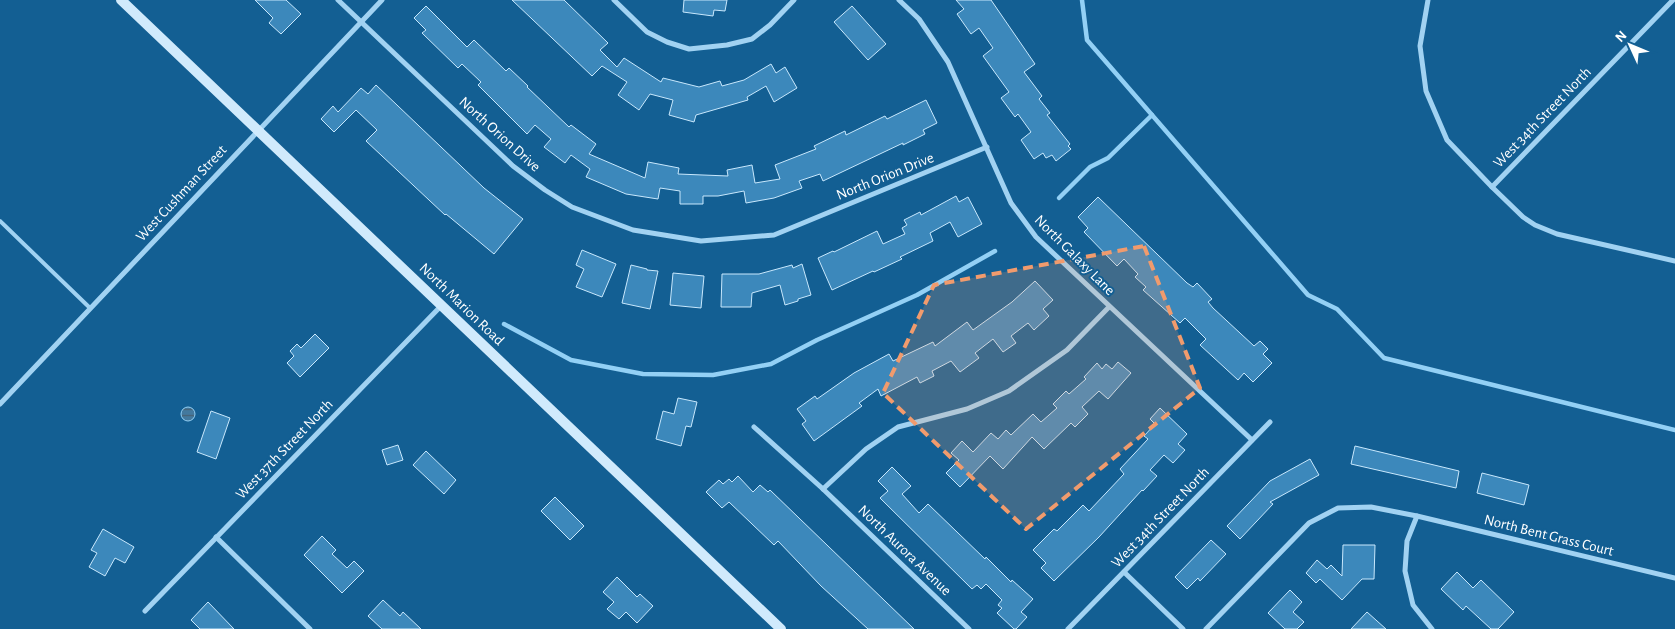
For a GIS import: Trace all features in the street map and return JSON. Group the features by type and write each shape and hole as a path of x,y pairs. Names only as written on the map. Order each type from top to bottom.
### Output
{"main road":[{"name":"North Marion Road","path":"121,0 781,629"}],"street":[{"name":"North Orion Drive","path":"338,0 513,166 545,190 572,206 633,230 701,241 774,234 987,147"},
{"name":"West Cushman Street","path":"0,404 382,0"},
{"path":"614,0 647,32 689,50 752,39 770,25 794,0"},
{"name":"North Galaxy Lane","path":"899,0 919,19 948,62 1011,203 1036,237 1252,440"},
{"path":"1428,0 1420,46 1426,91 1447,140 1523,217 1535,225 1557,234 1675,261"},
{"name":"West 34th Street North","path":"1492,187 1673,0"},
{"name":"West 37th Street North","path":"145,611 442,306"},
{"path":"823,489 866,449 898,427 968,409 1009,391 1066,350 1109,307"},
{"name":"West 34th Street North","path":"1068,629 1270,422"},
{"name":"North Aurora Avenue","path":"754,427 823,489 969,629"},
{"name":"North Bent Grass Court","path":"1206,629 1309,522 1338,508 1371,507 1417,516 1675,578"},
{"path":"1417,516 1407,541 1405,571 1413,605 1432,629"},
{"path":"216,537 310,629"},
{"path":"1124,572 1183,629"}],"lane":[{"path":"0,221 90,308"}],"highlighted area":[{"path":"1144,246 1200,388 1026,529 883,393 934,285"}],"water":[{"path":"185,407 191,407 195,414 191,421 185,421 181,417 181,411"}],"building":[{"path":"255,0 286,0 301,14 281,34 269,23 273,18"},
{"path":"512,0 564,0 608,43 600,50 617,67 624,58 661,82 663,78 699,87 720,81 722,86 744,80 771,64 776,73 785,67 797,88 774,102 766,86 747,97 748,100 696,115 694,122 669,115 673,100 650,94 639,110 618,95 627,82 602,66 592,76"},
{"path":"684,0 727,0 725,11 714,10 713,16 683,12"},
{"path":"956,0 991,0 1035,64 1024,72 1042,96 1039,99 1050,113 1047,115 1070,144 1068,146 1071,149 1056,161 1052,155 1046,158 1043,153 1034,159 1021,140 1031,132 1018,114 1015,117 1001,98 1009,92 983,56 993,48 979,28 971,34 957,14 964,9"},
{"path":"426,6 467,47 474,40 506,71 509,68 569,127 571,125 596,144 589,154 645,178 648,162 679,168 678,174 728,176 727,170 752,165 755,183 780,179 775,165 816,149 814,146 845,131 846,135 885,116 887,119 926,100 937,123 923,130 925,134 903,145 903,143 823,181 820,174 799,181 802,188 774,198 746,203 744,191 718,196 703,196 703,204 680,204 680,191 660,188 658,199 626,194 586,177 590,169 571,155 565,163 544,147 551,139 535,125 527,134 478,85 481,82 462,64 458,68 422,33 426,30 414,18"},
{"path":"852,6 886,44 868,60 834,22"},
{"path":"376,85 484,188 523,219 494,254 445,215 366,141 377,130 356,110 334,132 321,119 333,106 338,112 361,88 368,94"},
{"path":"956,196 959,202 968,197 982,224 958,237 950,222 930,233 933,241 900,257 902,259 832,290 818,258 877,231 883,244 905,234 902,228 907,225 904,220 920,212 921,215"},
{"path":"1098,197 1187,283 1193,287 1197,283 1212,299 1208,302 1213,308 1254,346 1260,341 1268,349 1263,354 1272,363 1253,382 1244,373 1238,380 1200,345 1206,339 1185,318 1180,323 1143,290 1146,287 1135,277 1138,274 1124,259 1117,266 1084,232 1088,228 1078,217"},
{"path":"582,250 616,264 602,297 576,287 584,269 576,265"},
{"path":"802,264 811,295 785,305 780,285 752,293 751,307 721,307 722,274 759,274 792,265 793,268"},
{"path":"631,265 658,271 650,309 622,303"},
{"path":"673,273 704,276 701,308 670,305"},
{"path":"1035,281 1053,300 1043,309 1049,316 1034,330 1028,323 1011,336 1016,343 1003,352 993,339 975,353 979,358 960,372 951,361 932,371 934,376 920,383 917,377 881,396 878,389 859,403 862,406 814,441 802,424 806,421 797,409 815,396 817,399 854,373 889,354 893,361 933,342 935,346 967,322 973,330 1012,302"},
{"path":"315,334 329,348 300,377 287,363 294,356 290,351 297,344 301,348"},
{"path":"1118,362 1131,373 1108,399 1099,391 1082,407 1088,414 1075,427 1071,423 1044,449 1032,437 1003,469 990,456 960,487 946,473 959,460 951,453 962,441 973,452 991,433 998,439 1006,430 1011,435 1033,414 1041,422 1057,408 1053,404 1066,391 1069,394 1086,379 1084,377 1097,363 1102,369 1106,364 1112,369"},
{"path":"678,398 697,402 691,427 686,426 681,446 656,439 663,411 674,414"},
{"path":"1160,408 1187,434 1178,444 1185,450 1173,463 1164,455 1150,470 1157,476 1054,581 1041,568 1046,563 1033,550 1054,529 1057,531 1083,505 1089,511 1124,474 1120,469 1148,439 1144,436 1155,424 1150,419"},
{"path":"211,411 230,418 216,459 197,452"},
{"path":"398,445 403,460 387,465 382,450"},
{"path":"1355,446 1459,471 1456,488 1351,464"},
{"path":"426,451 456,480 444,494 413,465"},
{"path":"1310,459 1319,475 1270,502 1273,504 1240,539 1227,526 1270,481"},
{"path":"892,467 911,486 902,494 919,513 928,504 985,559 986,557 1011,582 1012,580 1033,599 1021,612 1027,617 1016,629 997,613 1002,608 998,605 1002,600 986,584 981,589 977,585 972,589 880,498 888,491 878,481"},
{"path":"1482,473 1529,485 1524,505 1477,493"},
{"path":"738,476 753,492 760,485 768,492 770,490 914,629 868,629 821,586 778,541 774,545 729,502 722,508 706,492 719,480 723,484 729,479 732,482"},
{"path":"555,497 584,526 570,540 541,511"},
{"path":"103,529 134,547 125,563 115,558 105,576 89,567 97,553 91,550"},
{"path":"322,536 336,550 332,554 347,568 354,561 364,571 342,593 304,555"},
{"path":"1211,540 1226,554 1200,581 1198,578 1187,589 1175,577"},
{"path":"1343,545 1375,545 1374,579 1362,579 1342,600 1320,579 1316,583 1306,573 1317,560 1327,569 1331,565 1342,576"},
{"path":"1457,572 1473,588 1481,580 1514,612 1498,629 1491,629 1466,606 1463,610 1441,589"},
{"path":"617,577 637,597 640,594 653,606 637,623 626,612 619,619 607,609 614,602 603,592"},
{"path":"1290,590 1302,602 1293,612 1304,622 1297,629 1285,629 1268,613"},
{"path":"383,600 400,616 403,612 421,629 382,629 368,616"},
{"path":"208,602 234,629 200,629 191,620"},
{"path":"1367,612 1386,629 1351,629"}],"waterway":[{"path":"1082,0 1087,40 1308,295 1337,309 1384,358 1675,430"},
{"path":"1059,198 1090,167 1108,158 1152,115"},
{"path":"504,324 571,360 643,374 713,375 771,364 817,340 917,295 995,251"}]}
